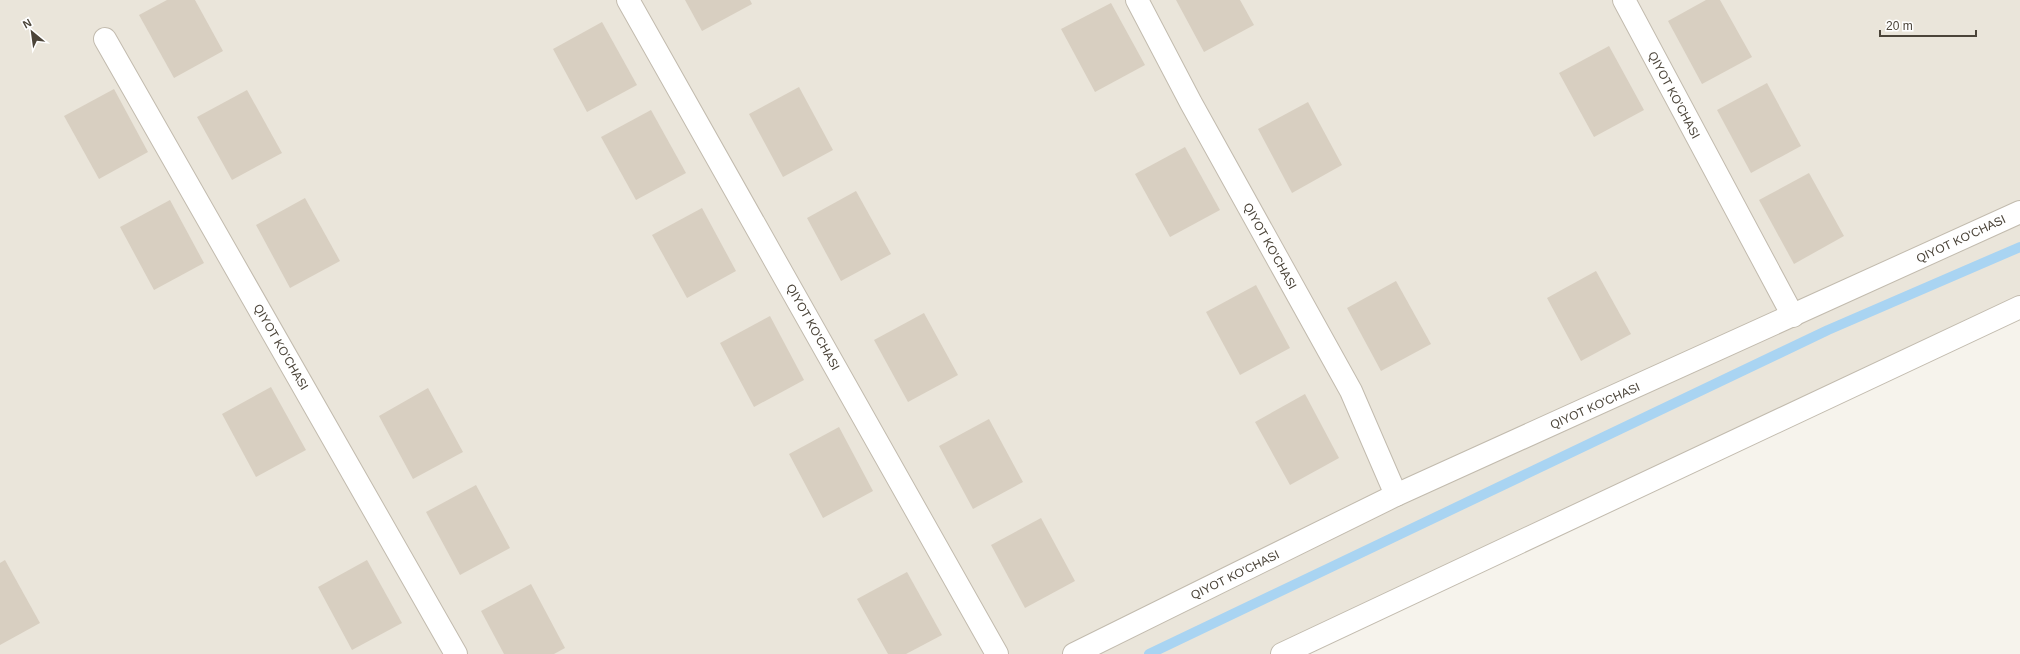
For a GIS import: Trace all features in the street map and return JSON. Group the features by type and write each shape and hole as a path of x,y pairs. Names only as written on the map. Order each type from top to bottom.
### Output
{"street":[{"name":"QIYOT KO'CHASI","path":"628,0 997,654"},
{"name":"QIYOT KO'CHASI","path":"1137,0 1191,103 1350,391 1396,495"},
{"name":"QIYOT KO'CHASI","path":"1624,0 1793,316"},
{"name":"QIYOT KO'CHASI","path":"105,39 456,654"},
{"name":"QIYOT KO'CHASI","path":"1074,654 1396,495 2020,212"},
{"path":"1282,654 2020,307"}],"shaded area":[{"path":"0,0 2020,0 2020,318 1305,654 0,654"}],"building":[{"path":"167,0 195,0 223,51 174,78 139,15"},
{"path":"685,0 750,0 752,4 702,31"},
{"path":"1176,0 1240,0 1254,25 1204,52"},
{"path":"1706,0 1720,0 1752,57 1702,84 1668,21"},
{"path":"1111,3 1145,65 1095,92 1061,29"},
{"path":"602,22 637,85 587,112 553,49"},
{"path":"1609,46 1644,110 1594,137 1559,73"},
{"path":"1767,83 1801,146 1751,173 1717,110"},
{"path":"799,87 833,150 783,177 749,114"},
{"path":"114,89 148,152 99,179 64,116"},
{"path":"247,90 282,153 232,180 197,117"},
{"path":"1308,102 1342,165 1292,193 1258,129"},
{"path":"651,110 686,173 636,200 601,137"},
{"path":"1185,147 1220,210 1170,237 1135,174"},
{"path":"1809,173 1844,236 1794,264 1759,200"},
{"path":"856,191 891,254 841,281 807,218"},
{"path":"305,198 340,261 290,288 256,225"},
{"path":"170,200 204,263 154,290 120,227"},
{"path":"702,208 736,271 687,298 652,235"},
{"path":"1596,271 1631,334 1581,361 1547,298"},
{"path":"1396,281 1431,344 1381,371 1347,308"},
{"path":"1256,285 1290,348 1240,375 1206,312"},
{"path":"924,313 958,375 908,402 874,340"},
{"path":"770,316 804,380 754,407 720,343"},
{"path":"271,387 306,450 256,477 222,414"},
{"path":"428,388 463,452 413,479 379,416"},
{"path":"1305,394 1339,458 1290,485 1255,422"},
{"path":"989,419 1023,482 973,509 939,446"},
{"path":"839,427 873,491 823,518 789,454"},
{"path":"476,485 510,548 460,575 426,512"},
{"path":"1041,518 1075,581 1025,608 991,545"},
{"path":"5,560 40,623 0,645 0,563"},
{"path":"367,560 402,623 352,650 318,587"},
{"path":"907,572 942,635 906,654 888,654 857,599"},
{"path":"531,584 565,648 554,654 504,654 481,611"}],"waterway":[{"path":"1149,654 1828,330 2020,247"}]}
